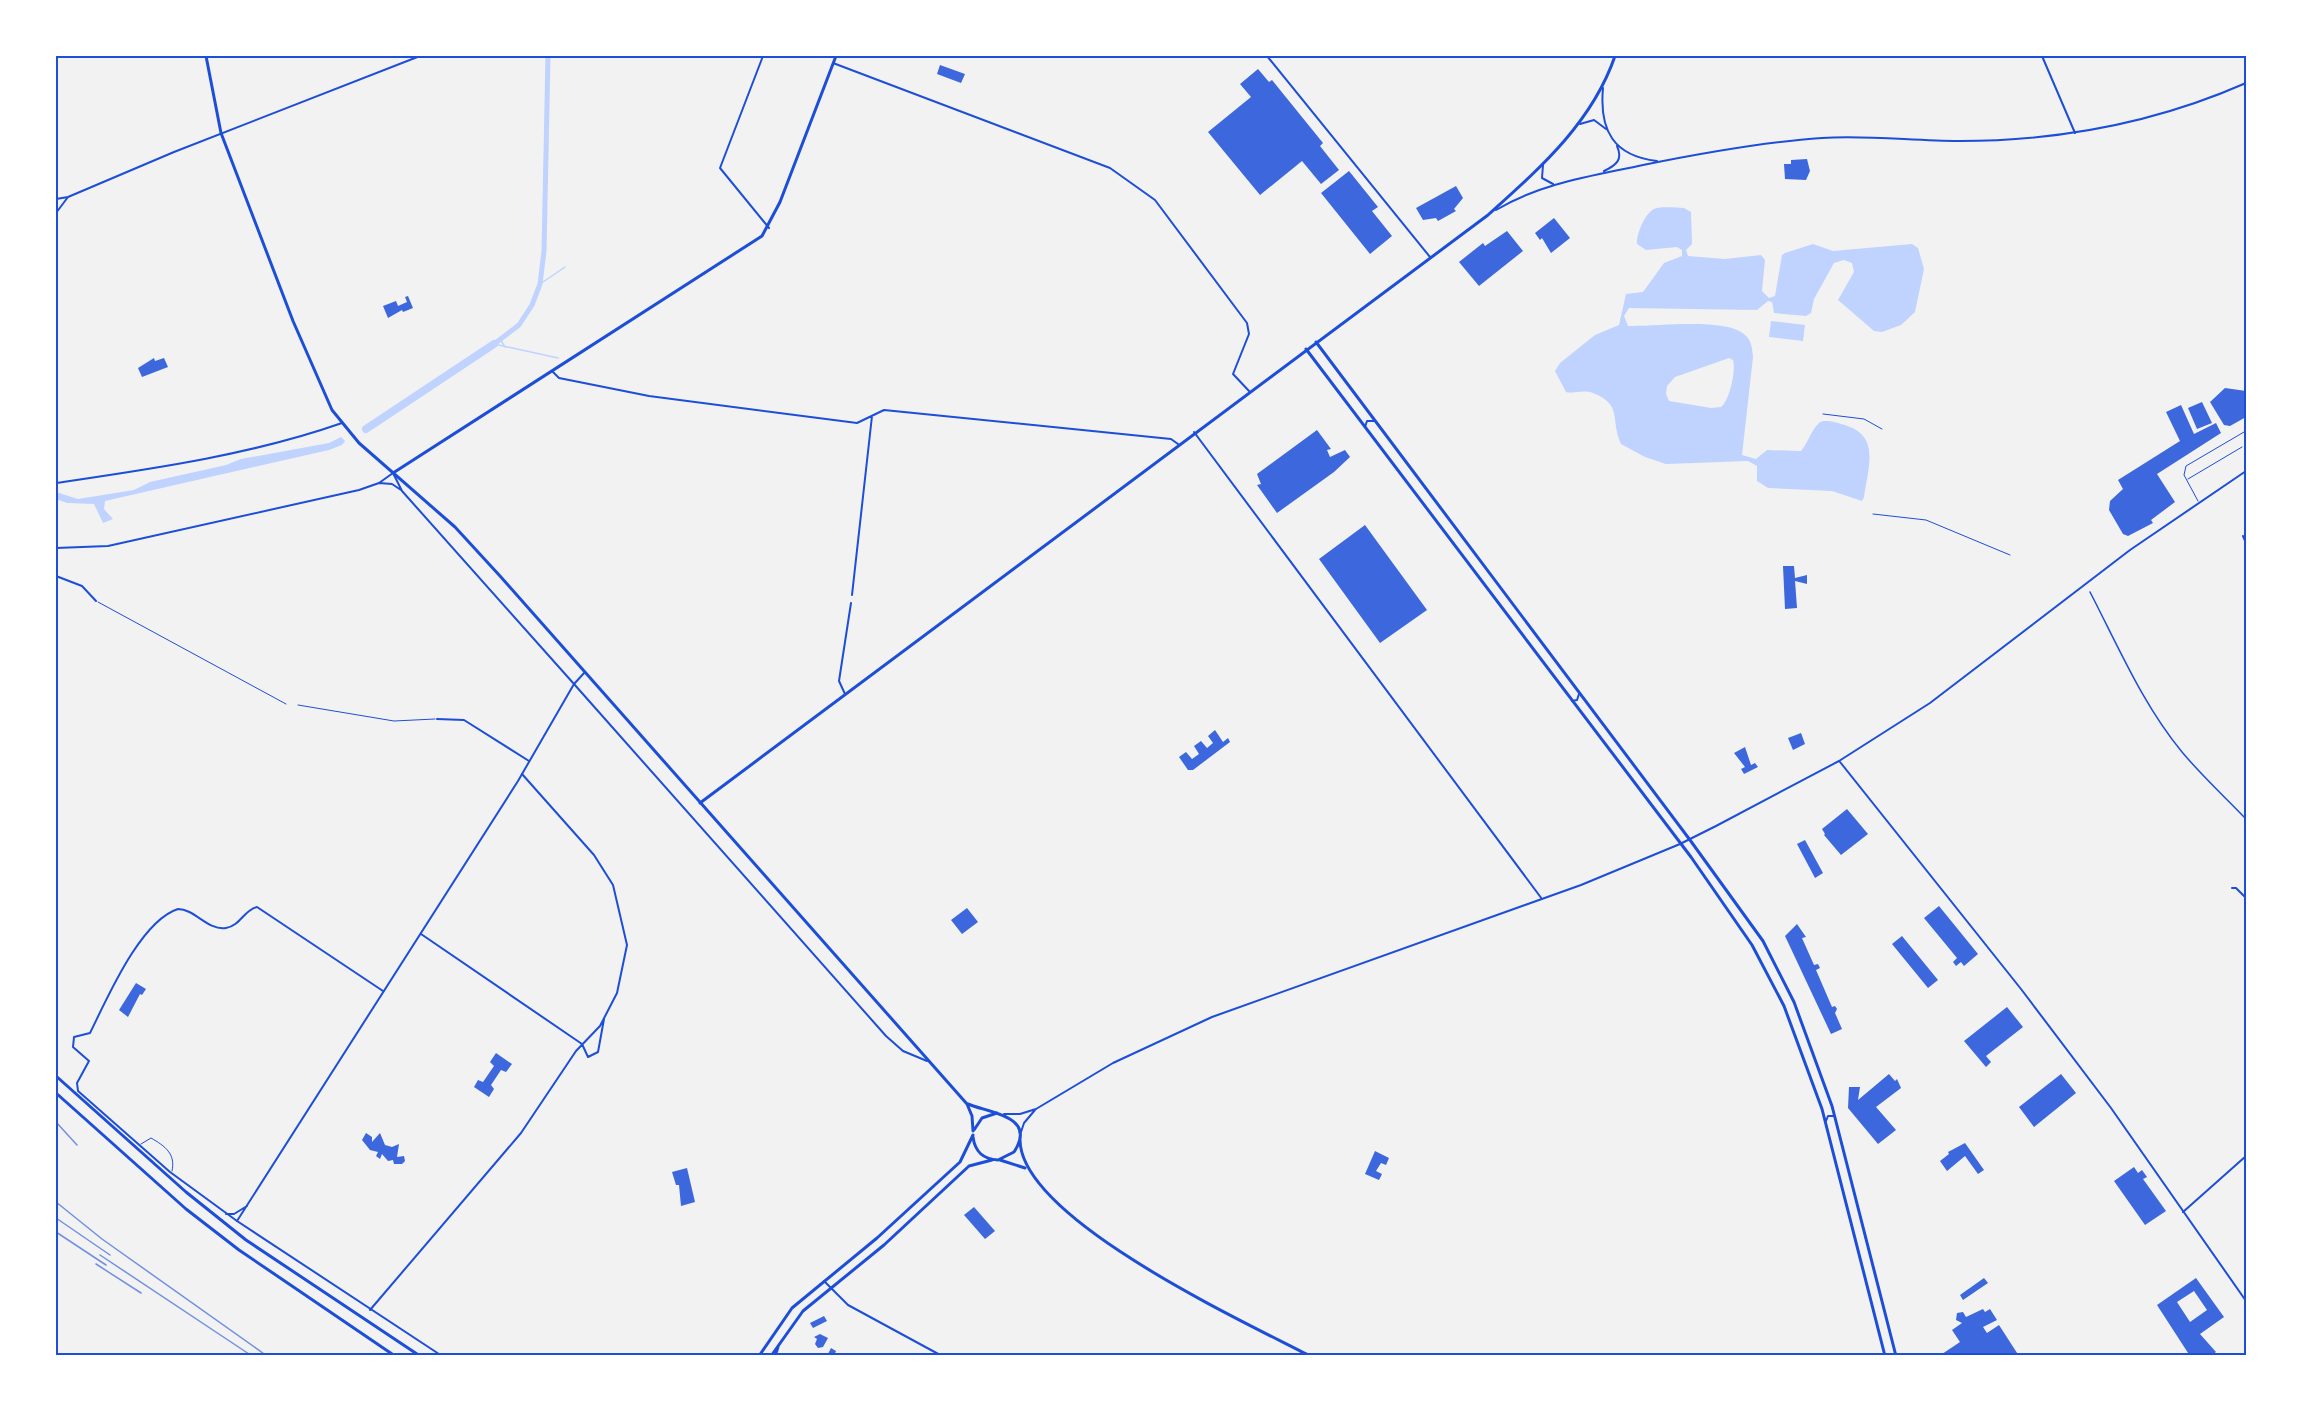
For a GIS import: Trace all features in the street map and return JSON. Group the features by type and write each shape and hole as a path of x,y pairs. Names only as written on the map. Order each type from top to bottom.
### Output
{"main road":[{"path":"206,56 221,133 315,376 342,423 359,443 455,527 932,1063 967,1104 972,1116 973,1133 978,1152 992,1160"},
{"path":"393,473 757,240 769,228 836,56"},
{"path":"700,803 1488,214 1543,165 1580,124 1603,88 1615,56"},
{"path":"1316,342 1690,840 1751,923 1780,972 1810,1043 1836,1119 1896,1356"},
{"path":"1306,349 1680,844 1752,945 1770,976 1801,1047 1826,1122 1885,1356"},
{"path":"56,1076 186,1192 246,1240 420,1356"},
{"path":"56,1093 186,1209 238,1250 394,1355"},
{"path":"967,1104 1004,1114 1016,1122 1020,1135 1021,1156 1028,1170 1083,1226 1161,1278 1310,1356"},
{"path":"758,1356 792,1308 884,1233 960,1161 982,1118 996,1113"},
{"path":"773,1356 796,1317 884,1245 969,1166 1010,1156 1020,1140"},
{"path":"998,1160 1028,1170"}],"street":[{"path":"56,199 68,197 221,133 420,56"},
{"path":"762,56 720,168 769,228"},
{"path":"1268,56 1430,256"},
{"path":"2042,56 2075,133"},
{"path":"833,63 1110,168 1155,200 1247,323 1249,333 1233,374 1249,391"},
{"path":"1488,214 1526,195 1556,184 1660,161 1797,140 1866,138 2008,140 2075,133 2147,118 2247,83"},
{"path":"1598,173 1617,164 1619,155 1602,113 1603,88"},
{"path":"1580,124 1594,120 1608,131"},
{"path":"1615,143 1634,156 1660,161"},
{"path":"1543,165 1541,174 1544,181 1556,184"},
{"path":"56,213 68,197"},
{"path":"552,371 559,378 580,383 678,400 857,423 884,410 1171,439 1178,444"},
{"path":"852,595 872,416"},
{"path":"1365,428 1367,421 1375,421"},
{"path":"56,483 153,468 297,436 342,423"},
{"path":"1194,432 1542,899"},
{"path":"1004,1114 1020,1114 1036,1108 1113,1063 1194,1024 1542,899 1690,840 1839,761 1932,702 2130,549 2247,471"},
{"path":"379,483 393,473 402,491"},
{"path":"56,548 108,546 379,483 392,484 402,491 886,1036 903,1051 932,1063"},
{"path":"2243,536 2247,543"},
{"path":"56,576 82,586 96,601"},
{"path":"2090,592 2143,694 2163,726 2182,752 2247,819"},
{"path":"845,694 839,681 851,603"},
{"path":"237,1221 522,774 574,684 585,672"},
{"path":"1570,700 1577,700 1579,692"},
{"path":"437,719 464,720 529,761"},
{"path":"1839,761 2027,997 2127,1130 2247,1300"},
{"path":"370,1310 521,1133 582,1044 595,1032 617,993 627,945 624,922 613,885 594,855 522,774"},
{"path":"2232,888 2247,898"},
{"path":"383,991 257,907 249,909 236,924 228,928 218,928 182,909 172,911 157,923 141,942 107,995 90,1033 78,1034 72,1040 73,1047 89,1061 77,1088 170,1172 226,1214 442,1356"},
{"path":"420,933 582,1044 588,1057 598,1052 604,1018"},
{"path":"1822,1109 1828,1112 1832,1106"},
{"path":"1020,1135 1024,1123 1036,1108"},
{"path":"1826,1122 1830,1115 1836,1119"},
{"path":"2183,1212 2247,1156"},
{"path":"226,1214 234,1214 249,1204"},
{"path":"824,1281 848,1305 942,1356"}],"lane":[{"path":"2199,502 2186,480 2186,466 2244,432"},
{"path":"2186,480 2242,447"},
{"path":"96,601 286,704"},
{"path":"298,705 394,721 437,719"},
{"path":"140,1146 151,1138 169,1152 174,1161 170,1172"}],"path":[{"path":"1823,414 1864,419 1882,429"},
{"path":"1874,514 1926,520 2010,555"}],"water":[{"path":"1684,208 1691,212 1692,244 1686,250 1688,256 1725,259 1761,255 1765,260 1762,291 1769,298 1775,296 1782,255 1785,253 1813,244 1833,251 1912,244 1918,248 1924,269 1915,312 1901,325 1882,332 1874,331 1838,300 1854,272 1852,263 1844,260 1834,263 1814,299 1811,313 1806,316 1774,313 1772,302 1768,301 1757,310 1629,308 1624,316 1628,326 1690,324 1722,326 1736,329 1745,335 1750,342 1753,357 1742,455 1756,459 1767,450 1801,451 1819,423 1836,422 1854,429 1867,443 1869,463 1862,501 1832,491 1768,488 1757,481 1757,466 1748,461 1666,464 1645,457 1621,444 1612,408 1602,398 1589,392 1566,392 1555,371 1560,363 1595,335 1619,325 1626,294 1643,292 1664,263 1682,256 1682,250 1677,247 1646,250 1637,244 1638,235 1647,215 1654,209","holes":["1729,358 1733,360 1732,385 1721,407 1711,408 1669,401 1666,394 1667,386 1675,377"]},
{"path":"1771,321 1805,325 1803,341 1769,337"},
{"path":"341,437 345,441 342,445 329,450 105,501 104,509 113,519 103,523 94,504 67,503 56,499 56,492 78,499 134,490 150,482 226,465 241,459 329,443"}],"building":[{"path":"940,65 965,74 961,83 937,74"},
{"path":"1258,69 1269,82 1272,80 1323,143 1320,146 1339,170 1321,184 1302,161 1260,195 1208,132 1251,97 1240,84"},
{"path":"1807,159 1810,171 1806,180 1785,179 1784,164 1791,164 1791,160"},
{"path":"1349,171 1378,207 1372,211 1392,236 1370,254 1321,193"},
{"path":"1456,186 1463,198 1454,209 1456,211 1438,221 1436,218 1423,220 1416,208"},
{"path":"1554,218 1570,238 1551,253 1542,238 1540,240 1535,233"},
{"path":"1507,231 1523,251 1479,286 1459,262 1483,243 1485,246"},
{"path":"408,296 413,308 403,312 402,310 388,318 383,306 396,301 398,306 407,302 405,297"},
{"path":"154,358 155,361 164,358 168,367 142,377 138,368"},
{"path":"2225,388 2246,391 2246,417 2230,426 2224,425 2210,402"},
{"path":"2202,402 2212,423 2197,429 2188,408"},
{"path":"2181,405 2194,434 2216,423 2221,433 2157,474 2175,502 2151,520 2153,523 2128,536 2123,534 2109,510 2110,501 2123,489 2118,480 2180,441 2166,412"},
{"path":"1317,430 1331,449 1327,450 1330,457 1345,450 1350,457 1334,472 1277,513 1257,485 1261,484 1257,474"},
{"path":"1365,525 1427,610 1380,643 1319,559"},
{"path":"1783,566 1794,566 1795,578 1807,575 1807,584 1795,581 1797,608 1785,609"},
{"path":"1215,730 1223,742 1228,738 1230,742 1193,770 1188,770 1179,757 1186,752 1192,759 1199,754 1194,746 1201,741 1207,748 1213,743 1208,736"},
{"path":"1801,733 1805,744 1793,750 1788,738"},
{"path":"1745,747 1751,765 1755,763 1758,767 1744,774 1741,769 1745,767 1734,753"},
{"path":"1847,809 1868,834 1841,855 1824,835 1822,829"},
{"path":"1805,840 1823,873 1815,878 1797,844"},
{"path":"1939,906 1978,954 1964,966 1961,962 1956,966 1953,962 1957,958 1924,918"},
{"path":"967,908 978,922 962,934 951,920"},
{"path":"1797,924 1806,937 1802,938 1814,965 1818,964 1820,968 1816,970 1832,1007 1835,1006 1837,1009 1835,1013 1842,1029 1831,1034 1785,936"},
{"path":"1902,936 1938,980 1928,988 1892,944"},
{"path":"136,983 146,989 142,995 140,994 128,1017 119,1010"},
{"path":"2007,1007 2023,1027 1986,1056 1991,1062 1986,1067 1964,1041"},
{"path":"496,1053 512,1064 506,1072 501,1070 491,1085 494,1089 489,1097 474,1087 478,1080 483,1082 494,1066 490,1062"},
{"path":"1889,1074 1895,1081 1897,1079 1901,1088 1876,1107 1896,1130 1878,1144 1848,1108 1849,1087 1860,1087 1858,1100"},
{"path":"2061,1074 2076,1093 2034,1127 2019,1107"},
{"path":"366,1133 372,1137 372,1142 380,1133 385,1145 392,1147 399,1144 397,1157 404,1156 405,1161 402,1164 394,1164 393,1160 388,1161 382,1154 380,1159 376,1156 378,1152 370,1150 362,1140"},
{"path":"1965,1143 1984,1170 1978,1174 1965,1156 1947,1171 1940,1161 1949,1154 1948,1152"},
{"path":"1375,1151 1389,1158 1386,1165 1381,1163 1376,1171 1382,1174 1379,1180 1365,1174"},
{"path":"2134,1167 2138,1173 2142,1170 2147,1177 2143,1179 2166,1211 2145,1225 2114,1181"},
{"path":"687,1168 695,1202 681,1206 679,1185 676,1185 672,1172"},
{"path":"974,1207 995,1231 985,1239 964,1215"},
{"path":"1984,1278 1988,1283 1963,1300 1960,1295"},
{"path":"2196,1278 2224,1317 2200,1334 2216,1352 2211,1356 2190,1356 2157,1305","holes":["2194,1291 2207,1310 2190,1322 2177,1302"]},
{"path":"1983,1309 1985,1312 1990,1309 1997,1320 1983,1327 1987,1333 1999,1325 2019,1356 1939,1356 1960,1342 1952,1330 1962,1323 1956,1320 1957,1313 1963,1312 1966,1317"},
{"path":"824,1316 827,1321 813,1328 810,1323"},
{"path":"820,1334 828,1338 823,1347 818,1348 815,1344 817,1339 814,1337"},
{"path":"831,1348 836,1351 834,1356 827,1356"}],"waterway":[{"path":"494,344 519,325 532,305 540,284 544,251 548,56"},
{"path":"540,284 565,267"},
{"path":"500,339 505,347"},
{"path":"494,344 558,358"},
{"path":"366,429 494,344"}],"railway":[{"path":"56,1122 77,1145"},
{"path":"56,1202 102,1239 267,1356"},
{"path":"56,1218 110,1255"},
{"path":"56,1232 106,1265"},
{"path":"100,1255 252,1356"},
{"path":"96,1264 141,1293"}]}
